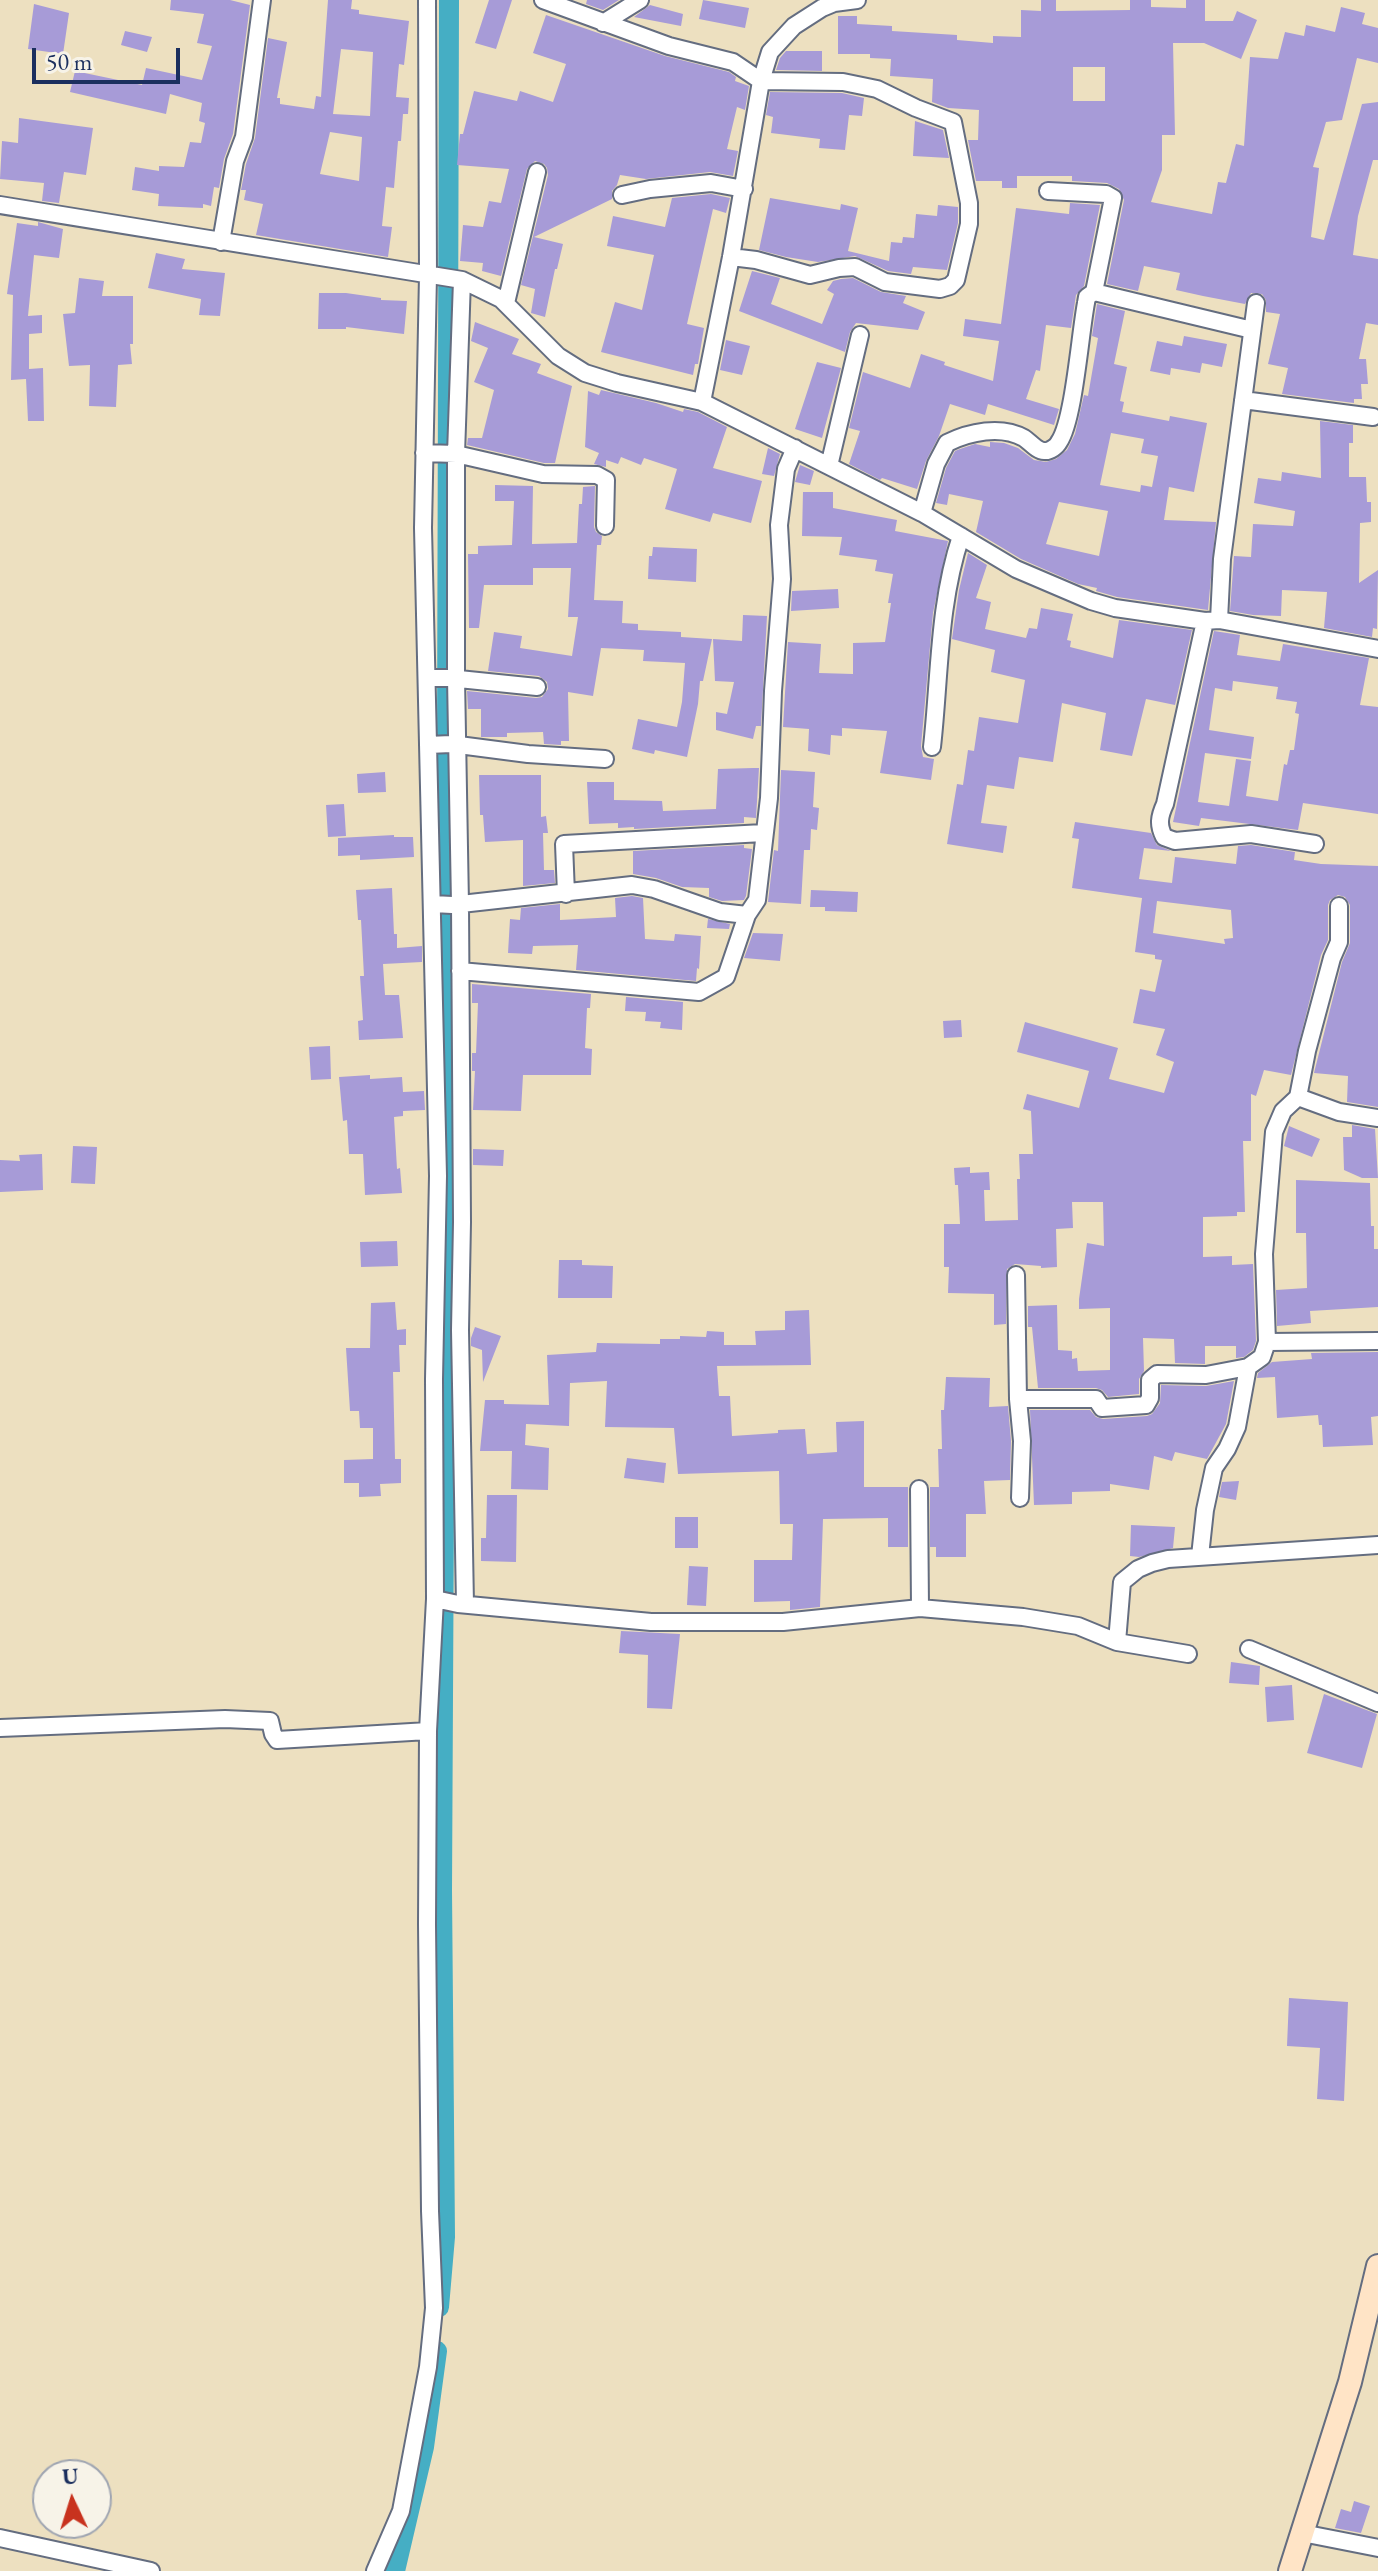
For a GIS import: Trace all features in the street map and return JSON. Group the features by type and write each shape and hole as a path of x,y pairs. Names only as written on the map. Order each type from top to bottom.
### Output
{"street":[{"path":"221,242 235,161 244,137 262,0"},
{"path":"427,0 446,278 442,454 446,904 434,1379 450,1602"},
{"path":"543,0 669,46 733,62 761,81 843,82 877,89 953,122 969,203 969,224 956,280 950,286 940,289 885,282 855,267 810,275 756,260 731,257"},
{"path":"603,23 640,0"},
{"path":"702,402 744,189 761,81 770,52 794,26 822,8 857,0"},
{"path":"506,303 537,172"},
{"path":"622,195 711,183 744,189"},
{"path":"922,513 936,464 947,443 960,437 1002,431 1049,451 1057,445 1069,415 1087,297 1094,292 1113,198 1106,194 1048,191"},
{"path":"0,205 446,278 506,303 558,356 585,373 702,402 922,513 1016,569 1091,601 1115,608 1378,649"},
{"path":"375,2571 401,2511 428,2367 434,2308 429,2117 428,1731 450,1602 462,1222 460,971 446,904 442,678 423,528 442,454 446,278"},
{"path":"1094,292 1252,330"},
{"path":"1256,303 1212,621 1159,827 1164,837 1175,841 1251,834 1315,844"},
{"path":"829,466 860,335"},
{"path":"1243,400 1373,417"},
{"path":"460,971 699,992 726,977 747,915 757,900 769,798 782,579 779,525 786,469 795,448"},
{"path":"442,454 543,474 597,475 606,480 605,526"},
{"path":"932,747 939,685 941,619 950,568 961,536"},
{"path":"442,678 537,687"},
{"path":"443,745 605,759"},
{"path":"566,894 564,844 763,833"},
{"path":"446,904 566,894 616,886 643,886 720,912 747,915"},
{"path":"1018,1399 1096,1399 1102,1408 1146,1405 1150,1398 1150,1380 1157,1374 1206,1375 1248,1367 1262,1357 1267,1342 1264,1254 1274,1132 1283,1111 1298,1097 1307,1051 1339,942 1339,906"},
{"path":"1298,1097 1339,1112 1378,1118"},
{"path":"1016,1275 1018,1399 1022,1441 1020,1498"},
{"path":"1267,1342 1378,1341"},
{"path":"1200,1556 1214,1468 1237,1427 1248,1367"},
{"path":"919,1489 920,1608"},
{"path":"1117,1642 1122,1582 1138,1569 1152,1563 1200,1556 1378,1545"},
{"path":"450,1602 651,1622 783,1622 920,1608 1023,1617 1078,1626 1117,1642 1188,1654"},
{"path":"1249,1649 1378,1703"},
{"path":"0,1728 225,1719 270,1721 277,1740 428,1731"},
{"path":"1290,2571 1350,2382 1378,2266"},
{"path":"1302,2533 1378,2548"},
{"path":"0,2538 151,2571"}],"building":[{"path":"171,0 230,0 250,5 233,134 224,159 219,188 214,187 211,206 203,204 203,208 158,206 159,194 132,190 135,167 159,171 159,166 184,167 190,142 201,143 205,123 199,121 202,103 170,94 166,114 70,92 75,71 142,85 146,68 202,80 212,46 197,43 204,14 170,10"},
{"path":"328,0 352,0 351,9 359,10 359,14 409,21 404,65 399,64 396,97 409,98 408,114 403,114 394,188 386,187 382,226 392,227 388,257 256,235 263,204 244,200 246,190 241,190 255,138 268,38 287,42 277,98 280,98 280,104 314,109 316,96 321,97","holes":["341,49 373,52 370,116 333,114","330,132 362,137 359,181 320,174"]},
{"path":"489,0 512,0 496,49 475,43"},
{"path":"587,0 619,0 603,10 586,4"},
{"path":"703,0 749,8 745,28 699,19"},
{"path":"1041,0 1056,0 1056,11 1130,10 1130,0 1151,0 1151,7 1186,8 1186,0 1205,0 1205,21 1233,21 1237,11 1257,20 1241,59 1204,43 1173,43 1175,135 1162,135 1162,170 1151,202 1212,214 1218,182 1226,183 1236,144 1244,146 1250,57 1278,59 1285,32 1304,36 1306,25 1335,32 1341,7 1365,13 1362,24 1378,28 1378,63 1357,58 1342,120 1326,122 1313,167 1319,168 1311,237 1324,240 1362,104 1378,102 1378,160 1373,160 1358,216 1353,255 1378,259 1378,325 1366,323 1359,359 1366,359 1368,384 1361,384 1362,399 1354,399 1354,403 1282,394 1288,368 1268,364 1280,314 1266,312 1266,300 1262,294 1251,293 1245,304 1176,290 1180,273 1144,266 1138,291 1107,284 1124,200 1119,189 1107,183 1072,181 1072,176 1017,176 1017,188 1002,188 1002,181 976,181 968,140 978,140 979,110 948,108 932,102 933,79 890,76 891,59 870,58 870,54 838,54 838,16 857,16 857,24 892,26 892,31 957,35 957,40 993,43 993,36 1021,37 1021,10 1041,11","holes":["1073,67 1105,67 1105,101 1073,101"]},
{"path":"34,4 69,13 63,54 28,49"},
{"path":"650,5 683,14 681,26 634,17"},
{"path":"546,15 665,56 729,72 736,77 735,81 749,86 745,110 737,107 727,149 738,151 733,176 710,172 646,179 620,175 612,191 612,199 534,237 563,244 545,317 531,313 535,289 521,285 548,175 547,168 535,161 527,169 501,276 482,271 483,263 460,261 463,225 483,227 489,201 501,203 509,169 457,165 460,134 463,134 474,91 517,101 520,91 553,102 566,64 533,53"},
{"path":"125,31 152,37 147,52 121,45"},
{"path":"786,51 822,51 822,71 776,70"},
{"path":"770,92 842,93 864,98 862,116 849,115 845,150 819,148 820,139 771,133 773,117 766,115"},
{"path":"19,118 93,128 86,175 64,172 59,203 42,201 44,183 0,179 2,141 18,143"},
{"path":"915,121 943,130 949,158 913,156"},
{"path":"711,194 730,198 726,213 713,209 687,324 704,328 693,375 601,352 615,302 642,310 654,255 607,246 613,216 665,227 672,198"},
{"path":"770,198 840,210 841,204 858,208 848,251 889,261 891,242 902,243 903,237 914,238 916,214 937,216 938,205 958,207 958,223 947,270 913,267 911,274 888,271 855,256 818,262 759,250"},
{"path":"1070,203 1100,205 1084,286 1076,295 1071,328 1046,325 1040,371 1036,370 1026,399 1059,409 1054,425 988,404 985,415 950,404 917,489 882,478 880,480 849,464 860,431 849,428 863,372 910,388 921,354 993,381 999,341 963,336 965,319 1001,324 1016,208 1069,214"},
{"path":"38,222 63,229 59,258 34,255 28,316 42,315 42,333 29,334 29,369 43,368 44,421 28,421 26,379 11,380 13,295 7,294 17,223 38,226"},
{"path":"156,253 185,259 182,269 225,273 220,316 199,315 201,299 148,288"},
{"path":"752,271 780,278 771,304 822,324 834,294 827,290 833,281 841,279 853,278 881,292 906,296 903,303 925,312 918,330 856,323 850,332 845,352 739,311"},
{"path":"79,278 104,281 102,296 133,296 132,364 118,365 116,407 89,406 90,365 69,366 63,314 75,313"},
{"path":"319,293 346,293 407,301 404,334 346,327 318,329"},
{"path":"1097,304 1125,311 1114,364 1127,367 1120,401 1124,402 1122,412 1169,421 1170,416 1207,423 1194,492 1169,487 1164,520 1216,522 1208,610 1117,597 1078,584 1021,559 976,532 983,501 949,494 947,505 936,503 946,468 955,451 975,444 990,447 990,442 1004,443 1018,448 1034,460 1046,462 1067,450 1075,434 1084,395 1088,396 1098,338 1092,336","holes":["1111,433 1144,439 1141,453 1158,456 1152,487 1141,485 1140,492 1100,485","1059,502 1108,511 1099,556 1046,544"]},
{"path":"475,322 519,339 512,354 541,364 537,373 572,386 555,463 467,445 468,438 482,438 494,390 474,382 488,348 471,341"},
{"path":"1184,336 1227,344 1222,367 1202,363 1200,373 1171,368 1170,375 1150,371 1157,341 1182,346"},
{"path":"726,340 750,346 742,375 720,370"},
{"path":"817,362 841,368 822,438 795,429"},
{"path":"601,390 683,412 684,409 698,412 727,427 713,468 762,481 751,523 713,513 710,522 665,509 677,469 644,458 641,465 621,457 618,464 606,460 606,467 594,464 599,453 585,447 588,391 599,395"},
{"path":"1320,421 1353,425 1353,443 1349,443 1349,477 1366,477 1371,522 1360,523 1359,583 1378,570 1377,629 1373,628 1372,637 1324,628 1327,592 1282,590 1281,616 1230,611 1234,556 1251,557 1253,524 1293,526 1295,511 1254,503 1258,478 1281,481 1282,472 1321,478"},
{"path":"768,448 780,454 774,476 762,474"},
{"path":"800,465 814,471 810,485 795,482"},
{"path":"495,485 533,486 532,544 577,543 583,487 595,486 594,527 602,536 601,545 597,545 594,600 623,601 622,623 638,624 638,630 681,632 681,637 712,639 703,681 700,681 687,757 632,749 638,719 677,727 682,702 685,663 643,661 644,650 601,648 593,696 568,692 569,741 561,741 561,745 544,744 543,732 481,737 481,709 468,709 467,691 536,698 542,697 548,689 547,682 539,676 488,671 494,632 522,636 520,648 572,656 578,617 568,617 571,568 533,568 533,585 484,585 479,628 469,628 468,554 478,554 478,546 512,545 514,501 495,501"},
{"path":"803,492 833,492 833,508 897,520 895,531 948,541 933,613 921,746 923,757 934,759 931,780 880,773 887,731 842,728 842,736 831,735 830,755 808,751 809,729 783,727 788,642 821,644 819,673 853,674 853,643 885,642 891,603 888,603 893,574 875,571 877,560 839,555 842,537 802,536"},
{"path":"653,547 697,549 696,582 648,579 649,556 652,556"},
{"path":"968,553 987,565 976,598 991,602 985,629 1026,638 1029,628 1037,629 1041,608 1073,614 1067,640 1071,641 1070,647 1113,658 1119,620 1192,630 1175,705 1146,699 1132,756 1100,750 1106,713 1062,703 1053,762 1019,757 1014,789 987,785 981,823 1007,826 1003,853 947,844 957,784 963,785 968,750 974,751 979,717 1018,723 1025,680 991,672 995,650 952,639"},
{"path":"838,589 839,608 791,611 792,591"},
{"path":"743,615 767,616 761,726 756,726 753,739 716,730 716,712 727,714 734,682 715,681 713,639 742,641"},
{"path":"1214,631 1240,635 1237,655 1280,661 1283,644 1369,658 1360,705 1378,707 1378,814 1303,803 1298,830 1201,818 1199,826 1173,822","holes":["1233,681 1278,687 1276,699 1297,702 1295,713 1299,714 1294,750 1290,750 1287,765 1284,764 1278,801 1246,796 1251,761 1236,759 1229,806 1198,802 1205,753 1251,759 1254,737 1209,730 1215,688 1232,691"]},
{"path":"759,768 756,818 744,817 744,823 634,829 618,828 618,823 589,824 587,782 614,782 614,800 662,801 663,811 716,809 718,769"},
{"path":"781,770 815,772 813,807 819,808 817,830 811,829 810,850 804,850 801,904 768,902 774,850 778,851"},
{"path":"385,772 386,792 358,793 357,774"},
{"path":"479,775 541,775 541,817 546,816 548,833 543,833 544,870 554,870 555,883 523,886 523,840 485,842 483,815 480,815"},
{"path":"344,804 346,836 328,837 326,805"},
{"path":"1075,822 1151,833 1157,845 1171,851 1144,848 1139,879 1172,883 1175,857 1236,864 1238,846 1295,852 1294,860 1321,864 1378,866 1378,1107 1347,1102 1348,1076 1314,1073 1342,962 1350,943 1350,905 1345,897 1338,895 1328,905 1328,940 1321,955 1291,1075 1264,1070 1256,1096 1251,1094 1251,1141 1243,1141 1245,1212 1237,1212 1237,1216 1203,1217 1203,1257 1232,1256 1232,1265 1253,1264 1256,1341 1253,1350 1244,1357 1236,1358 1236,1346 1205,1346 1205,1364 1175,1363 1174,1339 1143,1338 1144,1371 1139,1379 1139,1394 1108,1397 1096,1388 1038,1388 1032,1327 1028,1327 1028,1306 1057,1305 1058,1350 1072,1351 1072,1359 1077,1358 1078,1371 1110,1370 1110,1308 1079,1309 1087,1243 1104,1246 1103,1202 1072,1202 1073,1228 1056,1229 1057,1267 1015,1264 1007,1269 1006,1324 994,1325 994,1294 948,1293 949,1267 944,1267 944,1224 960,1224 954,1168 970,1167 970,1173 989,1172 990,1190 984,1190 985,1221 1018,1220 1019,1154 1033,1154 1031,1111 1023,1109 1027,1094 1079,1108 1089,1071 1017,1052 1025,1022 1118,1048 1109,1079 1164,1093 1174,1062 1156,1055 1165,1029 1133,1023 1140,989 1155,992 1162,960 1155,959 1155,955 1135,952 1142,898 1072,888 1079,839 1072,838","holes":["1157,901 1231,910 1233,938 1224,939 1225,944 1153,933"]},
{"path":"413,837 414,857 360,860 360,855 338,856 338,838"},
{"path":"744,845 744,848 752,849 744,900 722,901 709,897 709,888 682,887 633,874 633,851"},
{"path":"392,888 397,948 422,946 422,962 383,964 385,995 399,995 403,1038 359,1040 358,1021 363,1020 360,976 364,976 356,890"},
{"path":"811,890 858,892 857,912 810,907"},
{"path":"615,898 643,898 645,939 674,941 675,934 701,936 696,981 576,970 578,945 533,946 532,954 508,953 510,919 520,920 521,908 560,904 560,920 616,917"},
{"path":"708,919 730,924 729,929 707,928"},
{"path":"753,933 783,934 780,961 744,958"},
{"path":"472,984 591,994 590,1008 587,1008 585,1048 592,1049 591,1075 523,1075 521,1111 473,1110 475,1071 472,1071 472,1053 476,1053 478,1003 472,1003"},
{"path":"626,997 683,1002 682,1030 660,1028 661,1022 645,1021 646,1012 625,1011"},
{"path":"961,1020 962,1037 944,1038 943,1021"},
{"path":"330,1046 331,1079 311,1080 309,1047"},
{"path":"370,1075 370,1079 402,1077 403,1092 424,1091 425,1110 403,1111 403,1116 394,1117 397,1169 400,1168 402,1193 365,1195 363,1154 349,1154 339,1077"},
{"path":"1352,1125 1375,1129 1378,1178 1362,1178 1344,1170 1343,1137 1352,1137"},
{"path":"1289,1126 1320,1139 1312,1157 1284,1146"},
{"path":"73,1146 97,1147 95,1184 71,1183"},
{"path":"473,1149 504,1150 503,1166 473,1165"},
{"path":"42,1154 43,1190 0,1192 0,1160 20,1161 19,1155"},
{"path":"1296,1180 1370,1183 1371,1226 1374,1226 1374,1249 1378,1249 1378,1307 1310,1311 1311,1323 1277,1326 1276,1290 1307,1288 1306,1233 1296,1233"},
{"path":"397,1241 398,1266 361,1267 360,1242"},
{"path":"559,1260 582,1260 582,1265 613,1266 612,1298 558,1298"},
{"path":"395,1302 397,1330 406,1329 406,1345 399,1345 400,1372 393,1372 395,1459 401,1459 401,1483 380,1484 381,1496 359,1497 359,1483 344,1483 344,1460 373,1459 373,1428 360,1428 359,1411 350,1411 346,1348 370,1348 371,1303"},
{"path":"809,1310 811,1365 717,1366 719,1396 730,1396 732,1436 805,1429 807,1454 837,1452 836,1422 864,1421 864,1487 908,1487 908,1547 888,1547 888,1518 823,1519 820,1607 790,1610 790,1601 754,1602 754,1560 792,1560 793,1524 780,1524 779,1471 678,1474 674,1428 605,1427 607,1381 570,1383 569,1426 526,1424 525,1445 549,1448 548,1490 511,1489 512,1451 480,1451 485,1400 504,1400 504,1404 549,1405 547,1355 596,1352 597,1343 660,1344 660,1339 706,1337 707,1331 724,1332 724,1345 756,1345 755,1331 785,1330 785,1311"},
{"path":"475,1327 501,1336 483,1382 482,1350 471,1346"},
{"path":"1378,1352 1378,1416 1371,1417 1373,1445 1323,1447 1322,1425 1319,1425 1318,1415 1277,1418 1275,1377 1257,1378 1258,1373 1272,1362 1312,1359 1311,1353"},
{"path":"946,1377 990,1378 989,1407 1008,1406 1010,1480 984,1481 986,1514 966,1514 966,1557 936,1557 936,1547 930,1547 930,1487 939,1487 938,1449 942,1449 941,1410 944,1410"},
{"path":"1234,1381 1226,1424 1207,1459 1175,1452 1172,1461 1154,1456 1149,1490 1110,1484 1110,1491 1072,1492 1072,1504 1034,1505 1030,1410 1090,1410 1103,1419 1147,1416 1160,1403 1161,1385 1206,1386"},
{"path":"627,1458 666,1463 664,1483 624,1478"},
{"path":"1239,1481 1236,1500 1219,1497 1222,1482"},
{"path":"487,1495 517,1495 516,1562 481,1561 481,1538 486,1538"},
{"path":"675,1517 698,1517 698,1548 675,1548"},
{"path":"1131,1525 1175,1527 1173,1548 1139,1557 1130,1556"},
{"path":"689,1566 708,1567 706,1606 687,1605"},
{"path":"621,1631 680,1634 672,1709 647,1708 648,1655 619,1653"},
{"path":"1231,1662 1260,1666 1259,1685 1229,1683"},
{"path":"1292,1685 1294,1720 1267,1722 1265,1687"},
{"path":"1324,1694 1377,1714 1362,1768 1307,1753"},
{"path":"1289,1998 1348,2002 1344,2101 1317,2099 1320,2048 1287,2046"},
{"path":"1354,2501 1370,2506 1361,2533 1335,2528 1341,2509 1351,2512"}],"waterway":[{"path":"439,2307 445,2237 442,1890 446,1113 443,903 447,745 449,0"},
{"path":"395,2571 424,2447 437,2351"}]}
